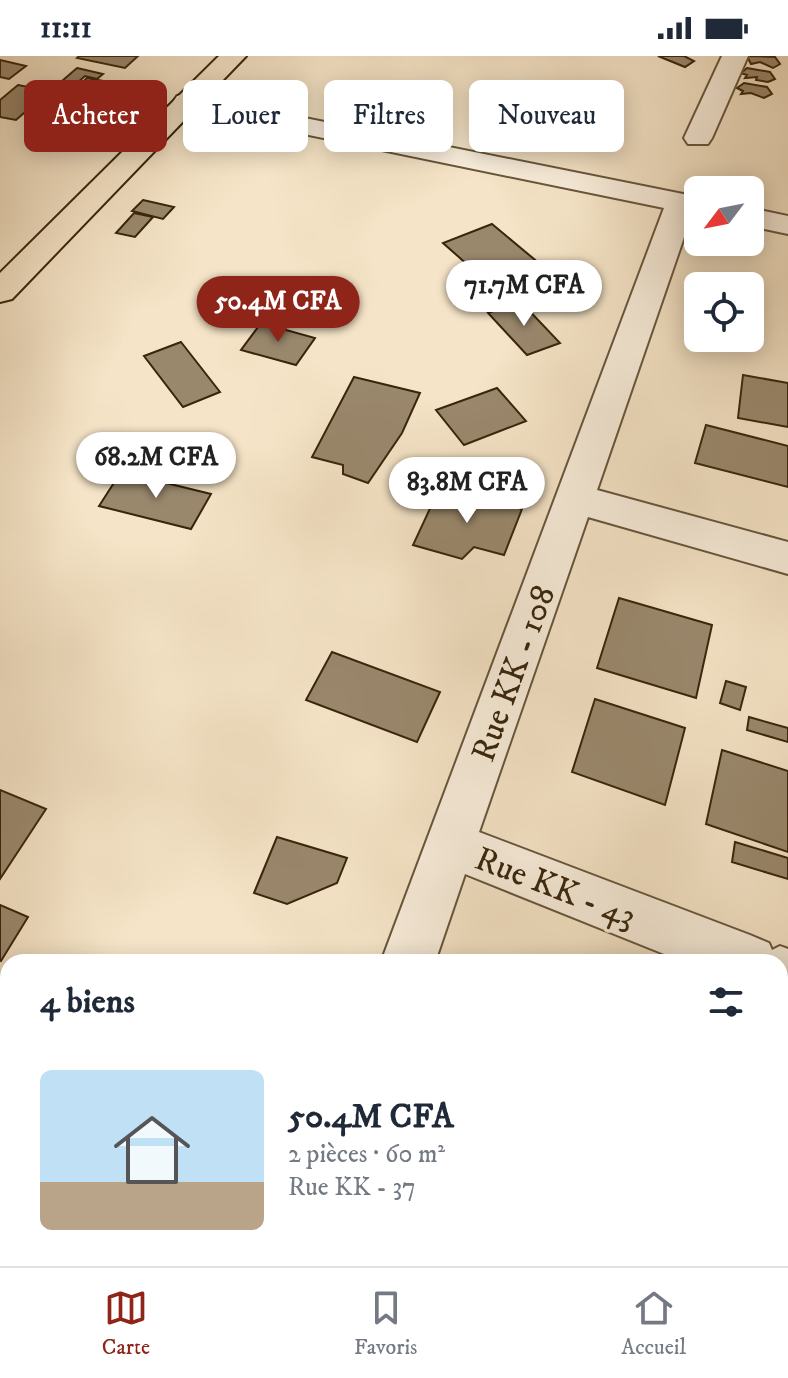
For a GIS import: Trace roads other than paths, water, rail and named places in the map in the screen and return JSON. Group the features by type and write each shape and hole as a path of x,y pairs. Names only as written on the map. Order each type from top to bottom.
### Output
{"highway":[{"path":"208,80 233,56"},
{"path":"0,292 183,105"}],"street":[{"path":"698,138 735,56"},
{"path":"308,127 684,204"},
{"name":"Rue KK - 108","path":"411,954 575,499 684,220"},
{"path":"764,220 788,225"},
{"path":"575,499 788,558"},
{"name":"Rue KK - 43","path":"450,844 730,954"}]}
